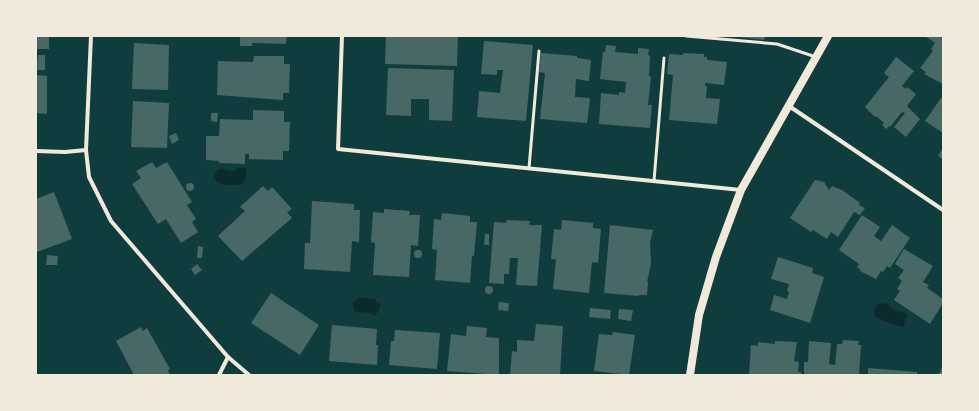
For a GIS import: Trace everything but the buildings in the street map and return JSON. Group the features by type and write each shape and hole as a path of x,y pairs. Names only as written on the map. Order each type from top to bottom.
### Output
{"main road":[{"path":"690,375 699,315 716,257 741,190 828,36"}],"street":[{"path":"90,36 86,150 89,177 110,221 228,357 249,375"},
{"path":"342,36 338,149 741,190"},
{"path":"788,106 943,210"},
{"path":"36,151 66,152 86,150"},
{"path":"219,375 228,357"}],"lane":[{"path":"686,36 777,44 816,57"},
{"path":"529,168 539,51"},
{"path":"654,181 664,58"}],"water":[{"path":"238,168 246,168 246,178 242,184 223,184 214,179 215,174 219,169 234,171"},
{"path":"358,298 376,299 376,302 380,304 377,314 374,316 372,313 355,312 352,303"},
{"path":"880,303 888,304 892,309 907,314 903,327 881,320 874,315 875,306"}]}
